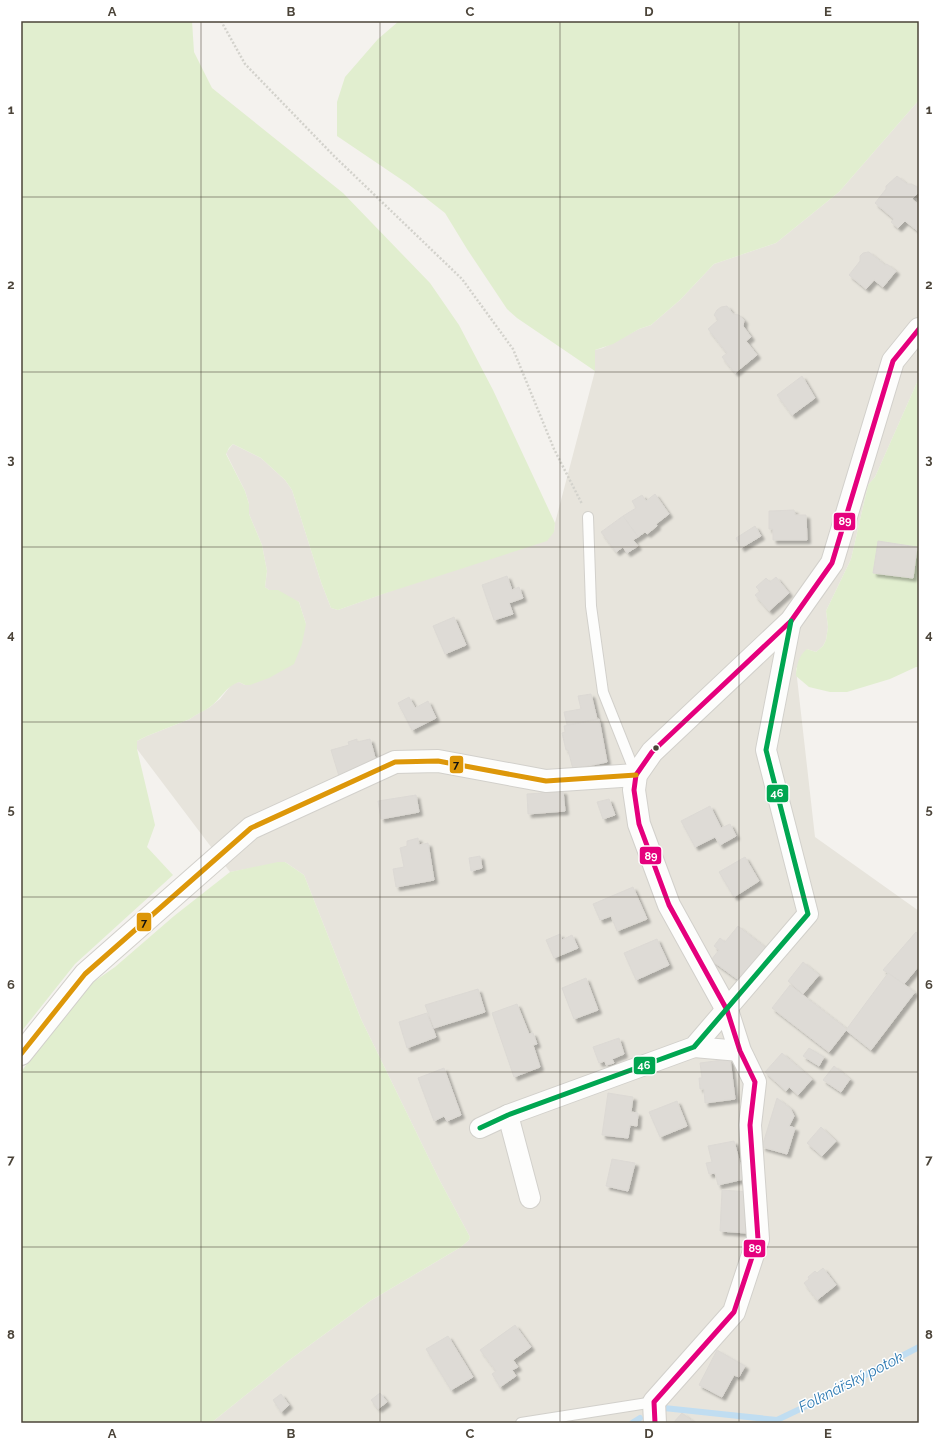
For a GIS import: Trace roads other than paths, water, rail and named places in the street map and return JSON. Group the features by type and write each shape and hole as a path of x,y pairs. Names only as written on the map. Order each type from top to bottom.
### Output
{"street":[{"path":"654,1413 734,1312 758,1238 750,1125 755,1082 740,1051 727,1010 669,905 640,824 634,790 636,775 652,752 791,621 832,563 893,361 919,329"},
{"path":"694,1047 808,914 766,750 791,621"},
{"path":"21,1054 85,974 251,828 395,762 438,761 546,781 636,775"},
{"path":"480,1128 508,1116 694,1047 740,1051"},
{"path":"508,1116 530,1198"}],"lane":[{"path":"588,517 591,606 603,692 636,775"},
{"path":"521,1423 654,1413"}],"waterway":[{"name":"Folknářský potok","path":"664,1408 777,1420 919,1347"},
{"name":"Folknářský potok","path":"632,1423 640,1418"}]}
